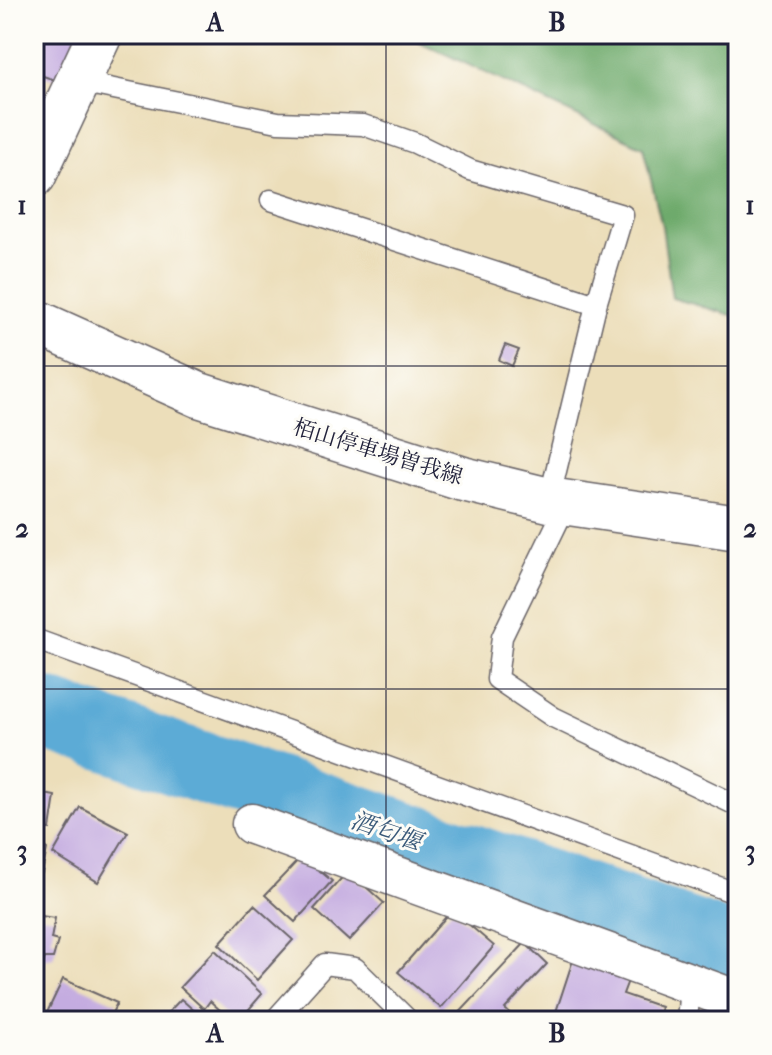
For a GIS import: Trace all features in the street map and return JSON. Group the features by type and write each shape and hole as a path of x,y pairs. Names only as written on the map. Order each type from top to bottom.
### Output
{"main road":[{"path":"34,175 100,34"},
{"name":"栢山停車場曽我線","path":"34,321 199,395 398,459 558,502 738,528"}],"street":[{"path":"252,824 689,1003 738,1001"}],"lane":[{"path":"79,82 278,122 363,125 470,170 623,215 596,305 558,502 502,637 497,679 553,717 738,806"},
{"path":"271,200 596,305"},
{"path":"34,639 738,894"},
{"path":"274,1021 325,964 355,968 409,1021"}],"green space":[{"path":"403,34 738,34 738,317 672,298 662,226 643,147"}],"building":[{"path":"34,34 94,34 70,85 34,73"},
{"path":"505,345 519,350 512,366 499,360"},
{"path":"34,792 55,796 50,829 38,829 38,843 47,849 42,873 34,872"},
{"path":"80,807 128,832 98,882 53,854"},
{"path":"302,856 332,881 295,922 265,895"},
{"path":"348,871 384,903 349,941 314,909"},
{"path":"254,905 293,940 257,980 219,944"},
{"path":"452,910 494,946 441,1008 398,972"},
{"path":"34,915 55,918 51,939 58,941 53,958 45,958 41,968 34,966"},
{"path":"525,943 547,964 505,1009 518,1021 452,1021"},
{"path":"215,950 262,994 239,1021 232,1021 210,1001 204,1009 180,987"},
{"path":"573,960 629,978 623,994 661,1007 657,1021 553,1021"},
{"path":"63,979 117,1003 108,1021 43,1021"},
{"path":"181,999 206,1021 160,1021"}],"waterway":[{"name":"酒匂堰","path":"34,710 738,951"}]}
